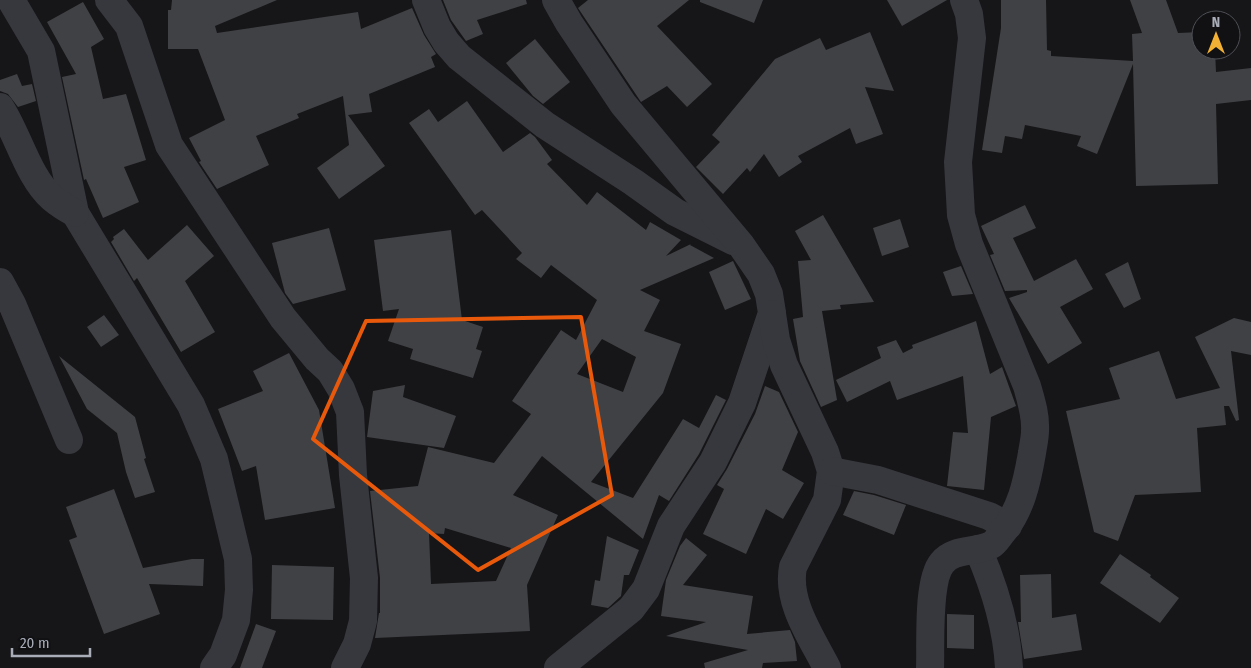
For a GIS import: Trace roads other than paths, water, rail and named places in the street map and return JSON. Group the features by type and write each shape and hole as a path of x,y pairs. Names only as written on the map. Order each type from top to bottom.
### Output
{"street":[{"path":"11,0 41,51 75,213 191,405 214,458 238,559 239,590 236,620 223,655 214,668"},
{"path":"109,0 130,26 170,145 283,318 330,372 341,389 350,412 353,475 364,578 363,621 358,644 345,668"},
{"path":"426,0 437,27 446,42 459,57 545,126 633,182 675,212 741,245"},
{"path":"556,0 569,23 623,104 741,245 761,274 770,294 776,340 784,365 825,452 830,471 826,500 793,567 790,579 800,615 827,668"},
{"path":"930,668 931,614 934,582 942,563 958,552 978,549 993,544 1008,526 1020,503 1029,471 1036,431 1027,386 969,244 961,215 958,162 972,38 964,0"},
{"path":"0,107 10,121 38,181 52,199 75,213"},
{"path":"0,282 12,304 69,440"},
{"path":"558,668 632,609 646,589 671,526 713,462 742,402 772,313"},
{"path":"830,471 878,480 989,516 1008,526"},
{"path":"978,549 998,607 1009,668"}]}
